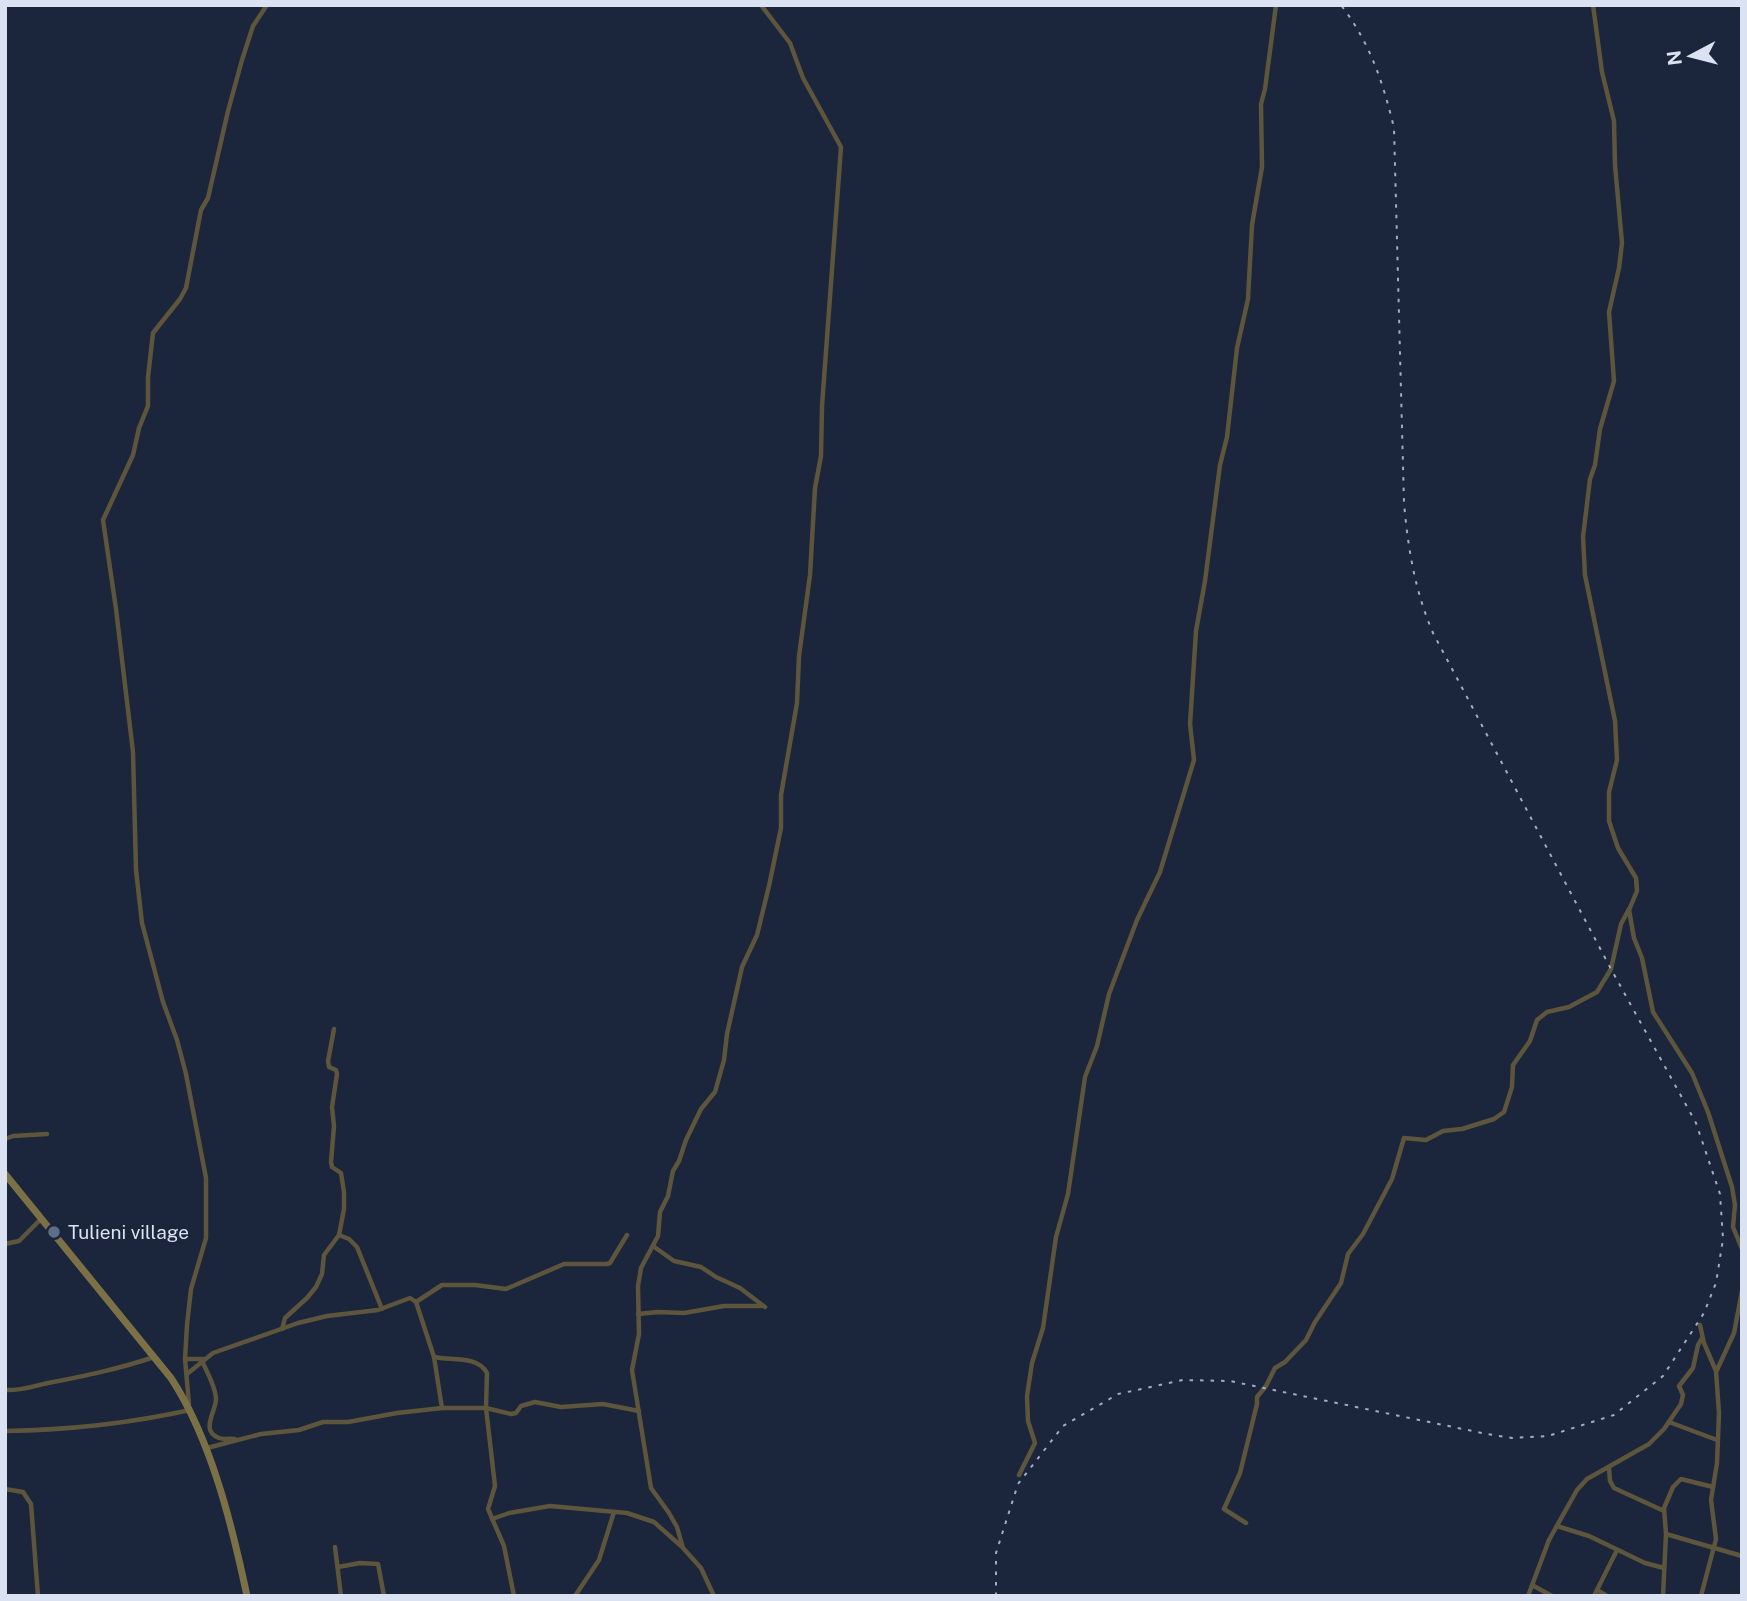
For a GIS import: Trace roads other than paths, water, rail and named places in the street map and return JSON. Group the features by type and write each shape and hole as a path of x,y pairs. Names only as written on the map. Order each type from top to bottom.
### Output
{"street":[{"path":"190,1407 185,1359 191,1289 206,1238 206,1178 186,1074 142,923 136,870 133,752 103,520 135,449 139,428 149,403 148,377 153,333 186,288 201,210 208,198 235,85 253,26 267,5"},
{"path":"683,1548 673,1520 651,1488 632,1370 639,1334 639,1275 658,1236 660,1212 668,1196 673,1171 701,1109 715,1092 742,967 757,935 780,828 781,795 797,703 799,656 810,575 815,488 821,456 822,406 841,146 803,78 790,43 761,5"},
{"path":"1019,1475 1035,1443 1028,1420 1028,1388 1043,1328 1056,1237 1068,1194 1085,1077 1097,1046 1109,994 1160,872 1194,760 1190,724 1196,631 1220,465 1227,437 1239,337 1248,299 1252,225 1262,167 1261,104 1276,5"},
{"path":"1246,1523 1224,1509 1240,1473 1257,1404 1256,1396 1266,1386 1275,1368 1285,1362 1308,1338 1315,1322 1339,1286 1345,1273 1348,1254 1363,1234 1392,1179 1404,1138 1426,1140 1443,1131 1462,1129 1491,1120 1503,1112 1511,1091 1513,1065 1530,1041 1537,1020 1547,1012 1569,1007 1597,992 1611,968 1621,924 1637,891 1631,868 1616,844 1609,821 1609,792 1617,760 1615,721 1595,633 1584,558 1584,527 1590,479 1595,465 1600,425 1614,381 1609,312 1622,250 1614,121 1602,72 1593,5"},
{"path":"1629,909 1654,1015 1692,1073 1712,1125 1732,1186 1735,1205 1733,1227 1742,1248"},
{"path":"282,1329 285,1318 316,1287 322,1274 324,1255 339,1235 344,1209 341,1173 332,1167 331,1162 334,1126 332,1107 337,1074 336,1070 329,1067 328,1061 334,1029"},
{"path":"5,1139 47,1133"},
{"path":"5,1174 154,1356 190,1407 230,1524 247,1596"},
{"path":"5,1244 21,1240 41,1219"},
{"path":"339,1235 349,1239 357,1247 382,1308"},
{"path":"416,1302 442,1285 506,1289 564,1264 607,1264 613,1260 627,1235"},
{"path":"638,1314 684,1313 724,1306 763,1307 740,1288 701,1268 674,1261 653,1246"},
{"path":"1716,1371 1734,1333 1742,1291"},
{"path":"187,1375 213,1353 282,1329 327,1316 382,1308 410,1298 416,1302 434,1357 442,1408"},
{"path":"1700,1325 1702,1338 1716,1371 1718,1413 1717,1463 1711,1506 1716,1528 1714,1547 1701,1596"},
{"path":"1528,1596 1557,1526 1577,1490 1587,1479 1644,1448 1681,1404 1683,1395 1679,1386 1693,1368 1702,1338"},
{"path":"5,1390 29,1389 42,1384 100,1374 154,1356"},
{"path":"434,1357 462,1359 485,1369 488,1441 495,1480 488,1505 505,1552 514,1596"},
{"path":"185,1359 203,1360"},
{"path":"203,1360 216,1395 215,1408 209,1423 211,1431 220,1438 236,1440"},
{"path":"206,1449 269,1432 299,1430 323,1422 348,1422 442,1408 486,1408 511,1414 516,1413 524,1404 535,1402 561,1407 603,1404 639,1411"},
{"path":"5,1431 112,1426 190,1407"},
{"path":"1668,1422 1717,1440"},
{"path":"1609,1468 1610,1481 1614,1488 1664,1512"},
{"path":"1663,1596 1666,1534 1664,1506 1673,1487 1681,1479 1713,1488"},
{"path":"5,1489 23,1492 30,1504 38,1596"},
{"path":"492,1519 509,1513 550,1506 641,1516 654,1522 683,1548 701,1568 714,1596"},
{"path":"575,1596 599,1560 614,1512"},
{"path":"1557,1526 1582,1534 1645,1563 1664,1568"},
{"path":"1666,1534 1742,1556"},
{"path":"335,1547 341,1596"},
{"path":"1594,1596 1618,1550"},
{"path":"338,1567 360,1563 379,1564 383,1596"},
{"path":"1532,1586 1552,1596"},
{"path":"1597,1590 1607,1596"}],"railway":[{"path":"996,1596 996,1553 1018,1484 1063,1426 1118,1394 1183,1380 1230,1381 1487,1434 1512,1438 1548,1436 1614,1415 1663,1376 1704,1313 1716,1283 1723,1239 1720,1194 1696,1123 1433,633 1421,601 1410,553 1404,503 1394,128 1374,64 1360,34 1341,5"}],"place":[{"name":"Tulieni village","path":"54,1232"}]}
